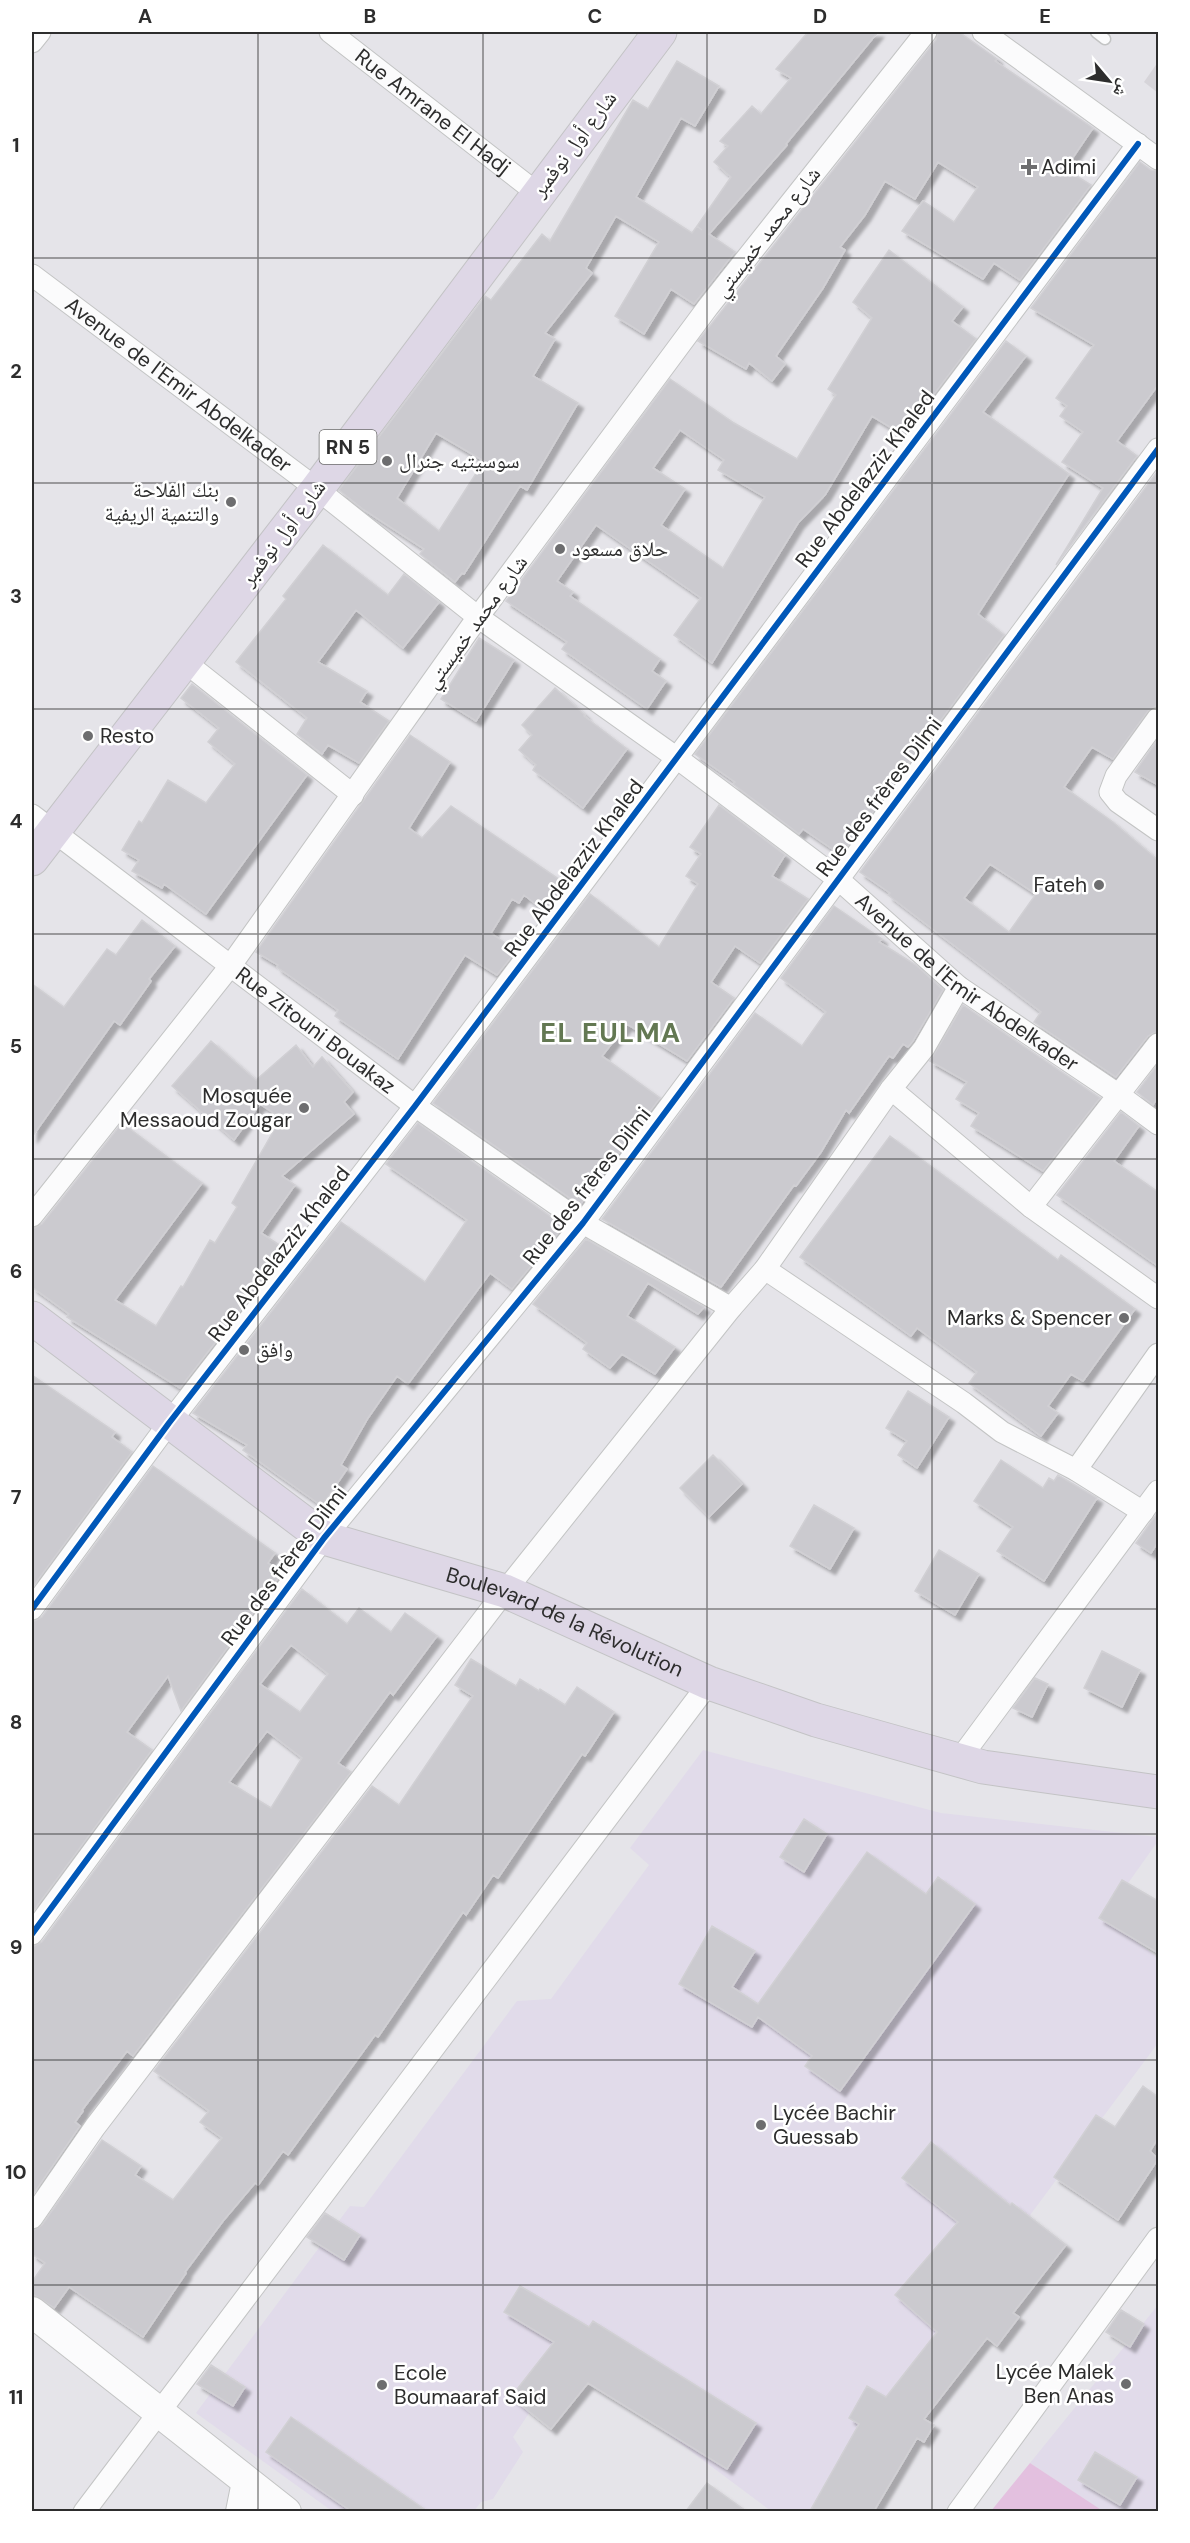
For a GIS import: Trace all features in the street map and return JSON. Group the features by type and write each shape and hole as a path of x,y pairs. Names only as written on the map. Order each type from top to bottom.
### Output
{"main road":[{"name":"شارع أول نوفمبر","path":"32,859 42,823 185,662 660,32"},
{"name":"Boulevard de la Révolution","path":"32,1318 169,1424 324,1538 505,1591 709,1683 816,1720 983,1767 1158,1792"},
{"path":"32,2312 285,2511"},
{"path":"240,2511 247,2482"}],"street":[{"path":"32,42 40,32"},
{"name":"Rue Amrane El Hadj","path":"330,32 537,193"},
{"name":"شارع محمد خميستي","path":"32,1216 231,965 478,617 708,307 926,32"},
{"path":"983,32 1158,159"},
{"name":"Rue Abdelazziz Khaled","path":"32,1609 169,1424 415,1106 1138,144"},
{"name":"Avenue de l'Emir Abdelkader","path":"32,275 317,489 478,617 677,758 838,879 959,987 1158,1124"},
{"name":"Rue des frères Dilmi","path":"32,1934 324,1538 583,1222 1158,449"},
{"path":"185,662 353,795"},
{"path":"1158,718 1116,776 1110,792 1118,802 1158,830"},
{"name":"Rue Zitouni Bouakaz","path":"42,823 415,1106 583,1222 731,1308"},
{"path":"32,2218 95,2127 505,1591 731,1308 765,1269 891,1089 924,1048 959,987"},
{"path":"1031,1207 1158,1044"},
{"path":"891,1089 1031,1207 1158,1298"},
{"path":"765,1269 964,1403 1002,1432 1076,1470 1143,1512"},
{"path":"1076,1470 1158,1354"},
{"path":"959,1760 1158,1491"},
{"path":"84,2511 709,1683"},
{"path":"958,2511 1158,2238"}],"shaded area":[{"path":"1158,62 1158,93 1144,82"},
{"name":"Lycée Bachir Guessab","path":"703,1750 941,1813 1158,1837 1158,1841 1104,1917 1158,1958 1158,2043 810,2511 771,2511 566,2358 513,2437 523,2452 493,2499 481,2502 474,2511 332,2511 196,2413 350,2206 364,2207 517,2001 551,1999 649,1865 630,1848"},
{"name":"Lycée Malek Ben Anas","path":"1158,2305 1158,2511 1103,2511 1030,2463"},
{"path":"1030,2463 1103,2511 991,2511"}],"building":[{"path":"808,32 878,32 787,145 709,234 735,252 694,304 671,289 644,334 615,316 659,242 616,216 586,268 592,273 545,333 555,339 533,376 578,403 527,490 520,486 464,574 462,573 455,582 420,554 424,549 364,510 339,490 485,296 491,300 542,234 550,241 633,100 648,109 677,61 719,86 695,126 681,118 636,197 692,233 731,177 714,162 728,146 720,141 752,106 761,114 791,78 776,69","holes":["436,433 484,461 439,531 397,498"]},
{"path":"938,32 959,32 997,59 995,61 1093,128 1065,169 1091,185 1020,280 994,263 983,279 902,231 923,201 954,222 978,187 938,162 915,199 885,181 865,215 840,247 845,250 823,288 776,356 785,364 772,381 749,363 746,369 698,341 936,40"},
{"path":"1140,162 1151,170 1158,171 1158,385 1117,441 1137,456 1056,565 1103,488 1062,462 1083,432 1060,416 1067,406 1056,398 1094,345 1031,308"},
{"path":"889,250 963,307 952,321 976,339 903,435 872,416 825,495 798,523 712,663 674,635 701,598 596,525 557,581 573,592 570,596 660,659 652,671 666,681 647,709 562,649 567,642 506,601 670,379 734,423 797,459 836,395 828,389 872,318 853,302","holes":["680,430 724,460 718,470 765,497 723,568 661,525 685,489 653,468"]},
{"path":"1006,341 1026,356 983,412 1069,474 978,614 1004,635 841,855 803,829 799,834 733,784 735,782 695,754"},
{"path":"1157,472 1158,705 1148,711 1113,759 1092,747 1064,787 1113,822 1158,860 1158,1031 1148,1036 1116,1077 1034,1022 1041,1012 860,872","holes":["990,864 1036,894 1009,932 964,898"]},
{"path":"323,545 388,595 404,574 439,602 403,648 356,610 318,662 367,691 360,702 389,721 359,763 328,745 322,754 297,734 307,718 236,662 286,599 283,596"},
{"path":"479,638 514,660 476,721 441,699"},
{"path":"192,684 307,775 206,914 164,884 162,888 132,871 139,860 122,850 139,821 142,823 168,780 206,803 235,764 208,742 219,728 181,698"},
{"path":"555,688 584,716 627,749 583,808 533,770 536,765 519,750 532,735 522,725"},
{"path":"410,735 450,762 409,828 422,838 451,806 566,884 545,911 524,895 519,903 512,899 491,933 516,951 497,975 465,955 398,1059 335,1016 338,1010 277,967 278,965 256,952"},
{"path":"1158,739 1158,785 1135,772"},
{"path":"719,805 785,855 772,876 808,899 760,963 735,946 711,982 734,998 687,1061 627,1024 602,1056 660,1098 580,1205 433,1103 590,894 659,947 698,884 686,876 701,854 690,847"},
{"path":"834,906 882,939 879,942 916,965 943,990 913,1041 908,1047 903,1044 893,1058 889,1056 849,1113 846,1110 821,1152 796,1186 794,1185 721,1287 602,1219 755,1013 802,1046 826,1012 781,978"},
{"path":"142,920 175,946 149,979 151,981 120,1025 114,1021 32,1137 32,984 64,1007 107,949 116,955"},
{"path":"963,1005 1100,1098 1043,1171 971,1126 979,1113 956,1099 967,1082 930,1061"},
{"path":"211,1041 256,1080 296,1045 313,1067 322,1057 353,1092 344,1102 354,1114 282,1176 295,1185 261,1233 287,1250 180,1388 67,1317 69,1314 32,1287 32,1229 42,1224 122,1123 202,1183 115,1300 156,1326 181,1286 183,1287 210,1240 215,1243 237,1207 232,1203 281,1118 260,1104 234,1140 172,1086"},
{"path":"1158,1064 1158,1097 1153,1105 1137,1092"},
{"path":"1121,1112 1139,1126 1114,1161 1158,1192 1158,1266 1057,1195"},
{"path":"418,1123 564,1226 512,1289 490,1273 408,1384 397,1376 368,1418 341,1465 347,1469 322,1506 243,1450 247,1445 193,1413 341,1222 425,1282 467,1220 386,1164"},
{"path":"890,1136 1058,1260 1061,1255 1135,1309 1083,1381 1071,1374 1048,1406 1058,1413 1041,1436 969,1383 977,1372 917,1328 911,1336 800,1257"},
{"path":"586,1239 704,1307 698,1314 648,1283 627,1316 675,1347 655,1374 622,1354 610,1368 583,1349 587,1343 533,1304"},
{"path":"32,1375 115,1432 112,1437 132,1452 32,1588"},
{"path":"908,1391 949,1417 917,1468 898,1455 907,1441 886,1428"},
{"path":"713,1455 742,1484 709,1517 680,1488"},
{"path":"1001,1460 1043,1488 1049,1478 1054,1481 1058,1475 1097,1498 1044,1581 997,1551 1013,1527 974,1501"},
{"path":"153,1466 275,1553 268,1563 282,1573 181,1711 168,1676 127,1732 152,1750 32,1913 32,1622 42,1617"},
{"path":"814,1505 854,1528 830,1569 790,1546"},
{"path":"1158,1512 1158,1542 1151,1553 1136,1543"},
{"path":"939,1550 979,1574 955,1615 915,1591"},
{"path":"302,1589 347,1624 359,1608 391,1632 405,1613 437,1636 393,1695 390,1692 338,1763 351,1772 133,2056 127,2051 82,2110 75,2122 80,2126 32,2196 32,1947 42,1942","holes":["291,1645 328,1674 300,1712 260,1684","267,1731 302,1758 271,1808 229,1782"]},
{"path":"1102,1651 1140,1670 1122,1707 1084,1688"},
{"path":"471,1659 516,1686 520,1679 565,1705 577,1687 614,1712 585,1756 582,1754 498,1878 493,1875 466,1915 463,1912 378,2037 375,2035 288,2155 283,2151 258,2185 255,2183 223,2221 185,2272 143,2337 69,2287 54,2308 34,2295 32,2282 45,2263 32,2254 32,2231 42,2225 102,2140 141,2166 135,2175 173,2200 222,2138 200,2122 209,2111 154,2071 372,1786 399,1805 473,1696 455,1685"},
{"path":"1035,1678 1048,1684 1032,1717 1013,1708"},
{"path":"804,1819 827,1834 804,1872 780,1857"},
{"path":"867,1852 926,1894 938,1877 975,1904 840,2091 805,2066 812,2056 758,2017 752,2027 679,1984 712,1926 755,1951 732,1987 758,2004"},
{"path":"1122,1880 1158,1901 1158,1953 1099,1918"},
{"path":"1143,2086 1158,2097 1158,2138 1150,2151 1158,2159 1118,2220 1054,2177 1096,2115 1115,2127"},
{"path":"931,2142 1010,2205 1012,2203 1066,2245 1013,2313 1019,2317 997,2346 987,2338 924,2419 934,2425 924,2442 917,2438 874,2511 810,2511 859,2424 849,2418 867,2386 886,2397 937,2332 895,2295 958,2222 902,2178"},
{"path":"325,2213 360,2235 344,2260 307,2237"},
{"path":"520,2286 589,2327 593,2321 756,2423 727,2469 588,2383 551,2429 511,2397 554,2342 504,2312"},
{"path":"1121,2310 1144,2324 1130,2347 1106,2332"},
{"path":"211,2365 245,2387 233,2406 197,2384"},
{"path":"291,2417 427,2511 351,2511 266,2452"},
{"path":"1095,2452 1137,2477 1120,2505 1078,2480"},
{"path":"707,2483 746,2511 686,2511"}],"cycle path":[{"path":"32,1609 169,1423 415,1106 1138,144"},
{"path":"32,1934 324,1538 583,1223 1158,449"}],"place":[{"name":"Adimi","path":"1029,167"},
{"name":"سوسيتيه جنرال","path":"387,461"},
{"name":"بنك الفلاحة والتنمية الريفية","path":"231,502"},
{"name":"حلاق مسعود","path":"560,549"},
{"name":"Resto","path":"88,736"},
{"name":"Fateh","path":"1099,885"},
{"name":"Mosquée Messaoud Zougar","path":"304,1108"},
{"name":"Marks & Spencer","path":"1124,1318"},
{"name":"وافق","path":"244,1350"},
{"name":"Lycée Bachir Guessab","path":"761,2125"},
{"name":"Lycée Malek Ben Anas","path":"1126,2384"},
{"name":"Ecole Boumaaraf Said","path":"382,2385"}],"district":[{"name":"EL EULMA","path":"611,1033"}]}
